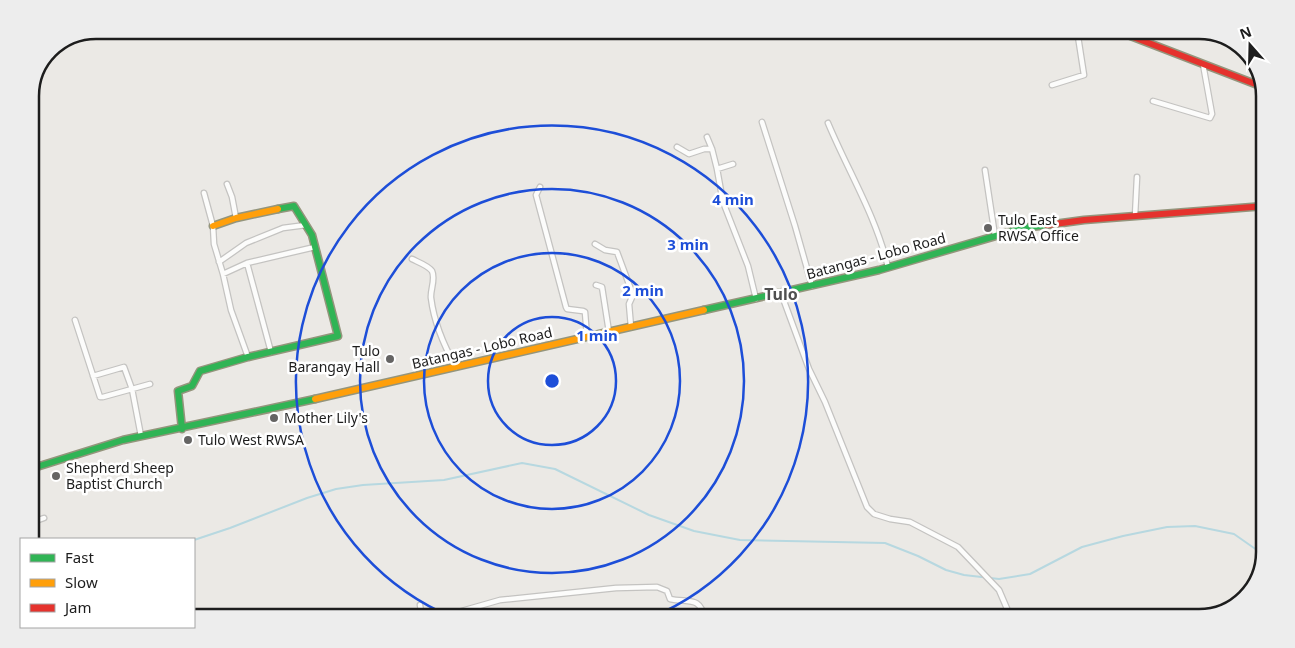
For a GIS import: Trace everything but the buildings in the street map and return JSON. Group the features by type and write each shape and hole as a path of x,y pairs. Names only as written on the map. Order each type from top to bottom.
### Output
{"main road":[{"path":"1138,39 1255,84"},
{"path":"182,429 178,391 192,386 200,371 338,336 312,235 297,210 291,206 236,218 213,226"},
{"name":"Batangas - Lobo Road","path":"39,466 100,446 141,436 182,429 812,286 888,267 1023,228 1134,216 1256,207"}],"street":[{"path":"1052,85 1084,76 1078,39"},
{"path":"1153,101 1210,118 1212,114 1203,64"},
{"path":"762,122 812,286"},
{"path":"828,123 873,220 883,246 888,267"},
{"path":"706,137 712,149 723,202 748,266 756,299"},
{"path":"678,147 690,154 704,149 712,149"},
{"path":"717,169 733,164"},
{"path":"985,170 996,236"},
{"path":"1134,216 1137,177"},
{"path":"226,184 232,197 236,218"},
{"path":"540,187 536,195 566,308 585,312 587,337"},
{"path":"204,193 231,310 248,358"},
{"path":"219,262 246,243 283,228 306,225"},
{"path":"595,244 605,250 617,252 633,295 629,304 631,327"},
{"path":"223,274 247,264 315,246"},
{"path":"412,259 431,269 433,273 430,296 433,311 444,345 456,367"},
{"path":"247,264 271,352"},
{"path":"596,285 602,287 609,332"},
{"path":"781,293 809,369 825,402 867,507 874,514 890,520 910,522 958,546 999,590 1007,609"},
{"path":"75,320 101,398 150,384"},
{"path":"93,376 124,367 132,389 141,436"},
{"path":"39,520 44,518"},
{"path":"468,609 500,600 606,589 657,588 667,591 670,599 699,604 702,609"}],"waterway":[{"path":"195,540 336,489 363,485 444,480 522,463 555,469 649,515 694,531 740,540 885,543 946,570 964,575 999,579 1030,574 1082,547 1167,527 1195,526 1234,534 1256,549"}],"traffic: fast":[{"path":"182,429 178,391 192,386 200,371 248,357 338,336 312,235 294,206 278,209"},
{"path":"704,310 879,270 1023,228 1047,225"},
{"path":"39,466 123,440 315,399"}],"traffic: slow":[{"path":"213,226 236,218 278,209"},
{"path":"315,399 704,310"}],"traffic: jam":[{"path":"1138,39 1255,84"},
{"path":"1047,225 1084,220 1256,207"}],"place":[{"name":"Tulo East RWSA Office","path":"988,228"},
{"name":"Tulo Barangay Hall","path":"390,359"},
{"name":"Mother Lily's","path":"274,418"},
{"name":"Tulo West RWSA","path":"188,440"},
{"name":"Shepherd Sheep Baptist Church","path":"56,476"}],"district":[{"name":"Tulo","path":"781,294"}]}
